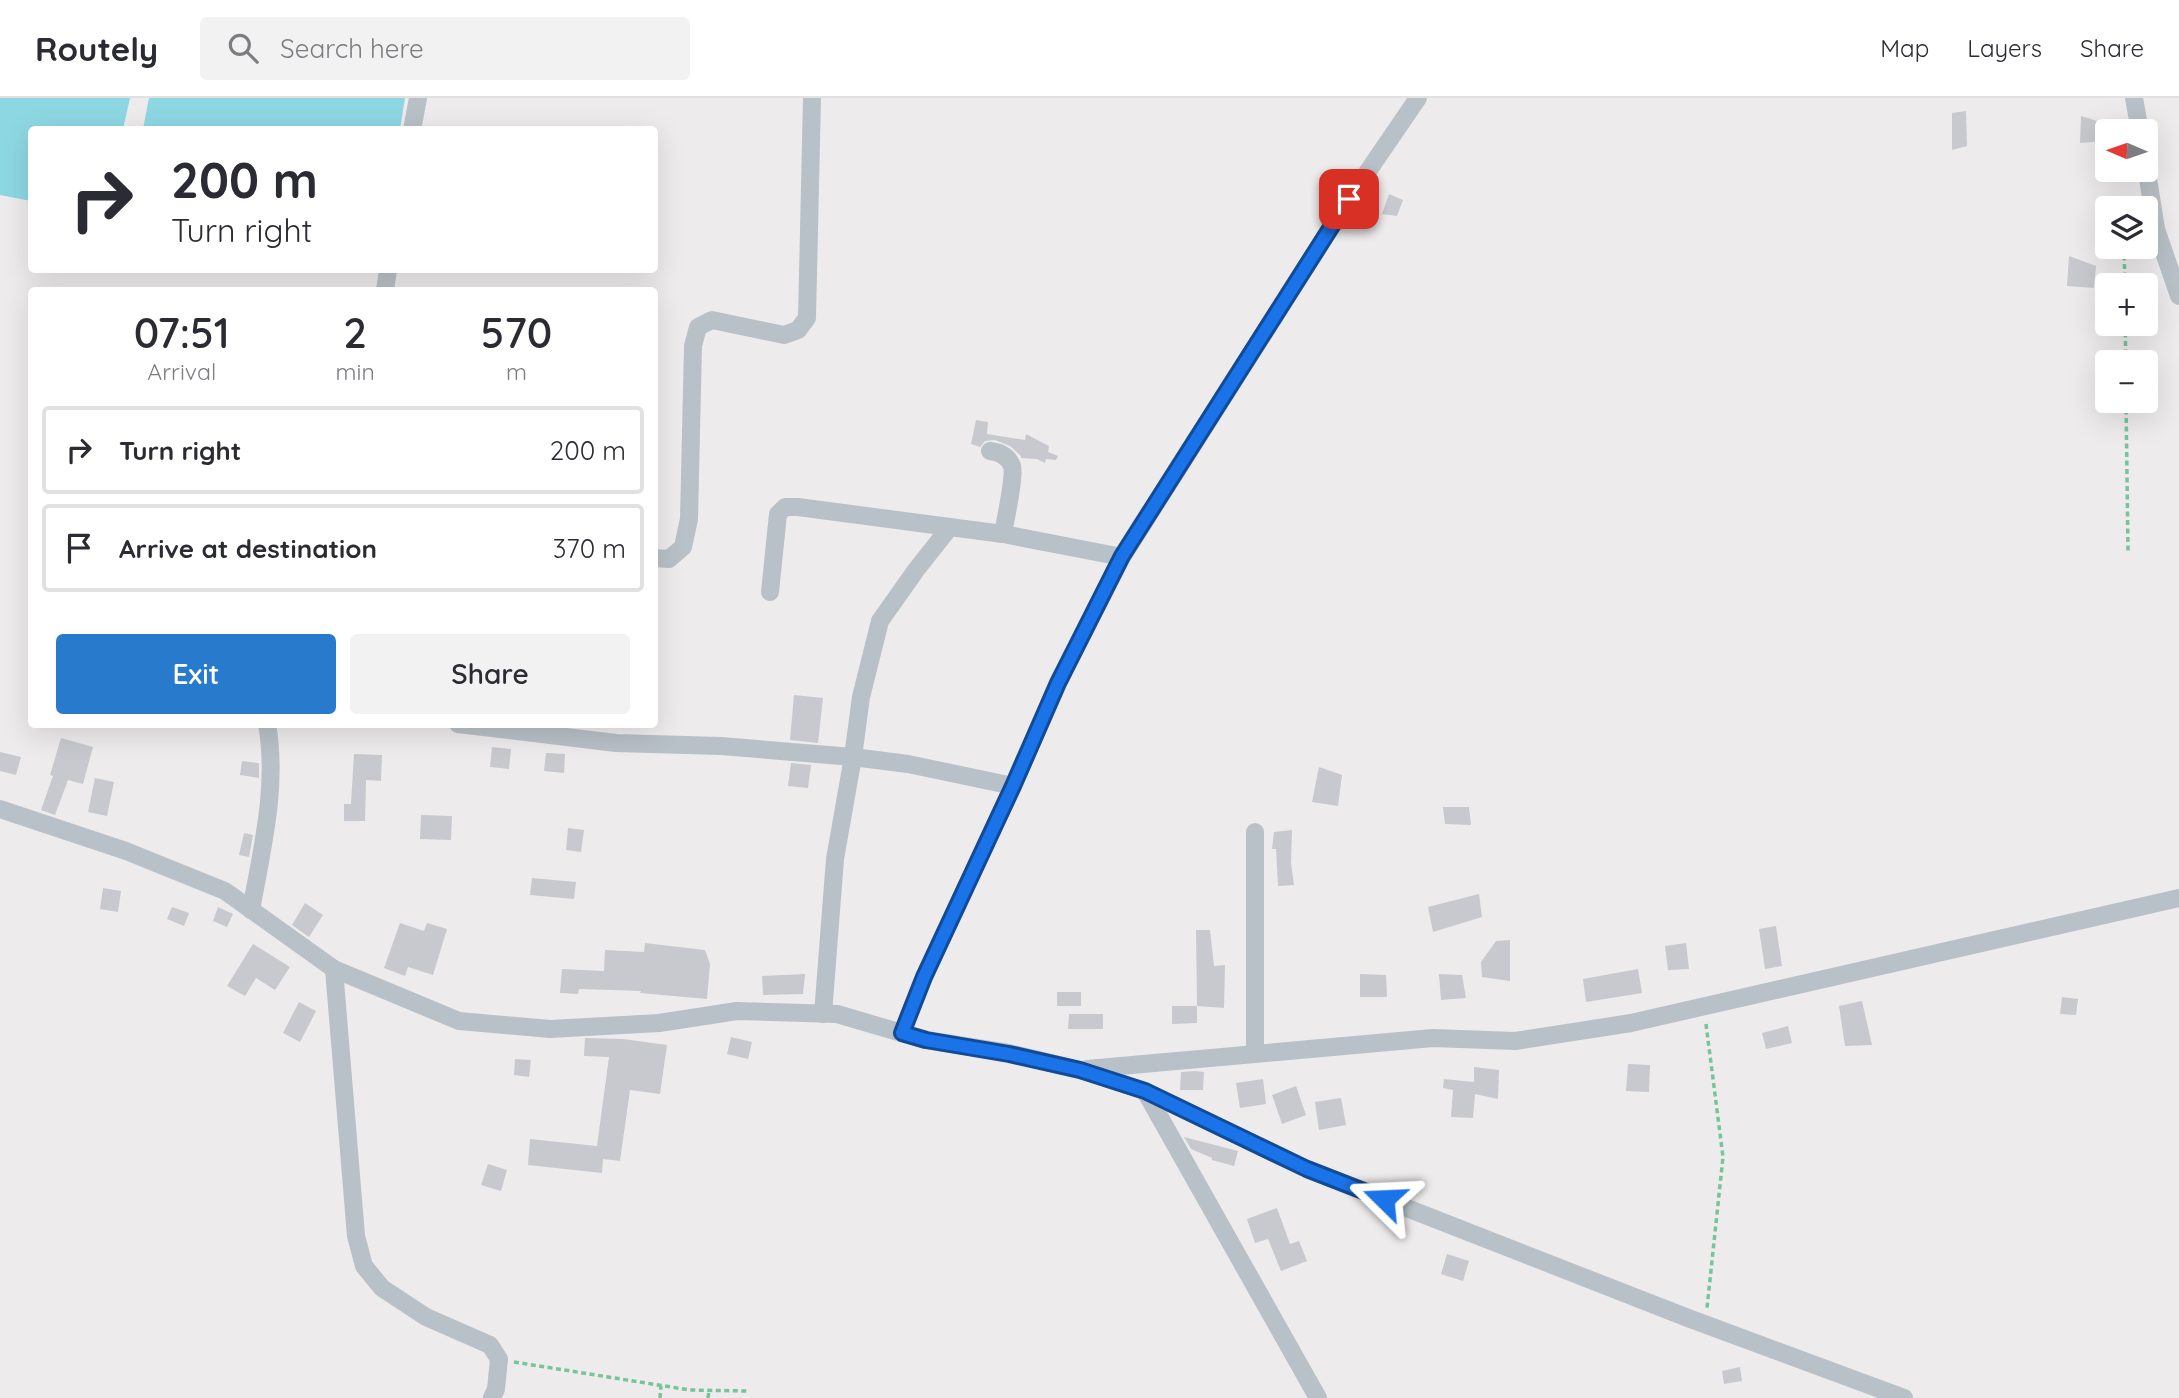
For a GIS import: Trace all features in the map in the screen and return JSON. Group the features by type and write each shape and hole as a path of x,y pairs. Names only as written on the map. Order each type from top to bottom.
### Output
{"street":[{"path":"413,126 418,98"},
{"path":"658,558 669,559 683,547 689,519 693,346 698,327 712,320 784,335 798,330 807,318 812,98"},
{"path":"902,1033 924,977 1058,683 1122,556 1349,199 1418,98"},
{"path":"2134,98 2138,119"},
{"path":"2149,182 2156,229 2179,296"},
{"path":"990,451 1007,458 1013,469 1003,534"},
{"path":"770,592 778,514 785,507 1003,534 1122,556"},
{"path":"823,1014 835,859 861,697 880,621 950,527"},
{"path":"251,910 271,785 271,746 268,728"},
{"path":"491,728 616,743 721,746 853,757 908,764 1013,786"},
{"path":"0,808 126,851 225,891 334,969 459,1021 550,1029 659,1023 737,1011 837,1014 926,1040 1009,1054 1080,1070 1145,1091 1307,1169 1903,1398"},
{"path":"1255,832 1255,1053"},
{"path":"1080,1070 1433,1038 1515,1041 1632,1023 2179,898"},
{"path":"334,969 356,1236 364,1266 382,1288 426,1317 490,1345 499,1359 496,1388 492,1398"},
{"path":"1145,1091 1318,1398"}],"path":[{"path":"2126,413 2128,551"},
{"path":"1703,1006 1723,1157 1705,1324"},
{"path":"499,1359 662,1386 709,1391 747,1391"},
{"path":"660,1398 662,1386"},
{"path":"708,1398 709,1391"}],"water":[{"path":"0,98 130,98 124,126 28,126 28,200 0,195"},
{"path":"149,98 405,98 400,126 144,126"}],"building":[{"path":"1966,111 1967,146 1952,150 1952,113"},
{"path":"2081,116 2095,120 2095,142 2080,143"},
{"path":"1389,194 1403,200 1397,216 1382,214"},
{"path":"2069,256 2096,266 2094,288 2067,286"},
{"path":"976,420 988,422 987,434 1025,440 1026,434 1049,446 1048,452 1058,456 1056,460 1046,459 1045,463 1037,459 1021,458 1010,446 995,440 985,441 980,447 971,444"},
{"path":"794,695 823,698 818,743 790,740"},
{"path":"61,738 93,747 83,784 68,780 55,815 41,810 53,776 50,775"},
{"path":"492,747 511,749 509,769 490,767"},
{"path":"0,752 21,757 16,775 0,771"},
{"path":"546,753 565,754 564,773 544,771"},
{"path":"354,754 382,755 381,781 366,780 365,821 344,821 344,804 351,804"},
{"path":"242,761 259,763 259,778 240,775"},
{"path":"791,763 811,765 808,788 788,786"},
{"path":"1319,767 1342,775 1338,806 1312,802"},
{"path":"95,778 114,782 107,816 88,812"},
{"path":"1443,807 1469,807 1471,825 1445,824"},
{"path":"421,815 452,816 451,840 420,839"},
{"path":"568,828 584,830 581,852 566,850"},
{"path":"1292,830 1291,863 1294,885 1278,886 1276,849 1272,849 1274,832"},
{"path":"244,833 253,835 249,857 239,855"},
{"path":"532,878 576,882 574,899 530,895"},
{"path":"103,888 121,891 118,912 100,909"},
{"path":"1479,894 1482,917 1433,932 1428,907"},
{"path":"305,903 323,915 309,937 292,925"},
{"path":"172,907 189,913 184,926 167,919"},
{"path":"218,907 233,914 227,927 213,921"},
{"path":"400,923 424,931 427,923 447,929 433,975 408,967 405,976 384,968"},
{"path":"1776,926 1782,966 1765,969 1759,929"},
{"path":"1196,930 1210,930 1214,966 1225,965 1224,1008 1197,1006"},
{"path":"1510,940 1510,981 1482,977 1481,962 1496,941"},
{"path":"645,943 705,950 710,964 707,999 640,993 641,991 579,989 578,994 560,993 562,969 604,971 605,950 644,952"},
{"path":"1686,943 1689,969 1668,970 1665,946"},
{"path":"253,944 290,967 275,990 256,978 245,996 227,986"},
{"path":"1638,969 1642,993 1586,1002 1583,979"},
{"path":"805,974 803,994 763,995 762,976"},
{"path":"1360,974 1386,975 1387,997 1360,997"},
{"path":"1439,974 1462,975 1466,998 1441,1000"},
{"path":"1057,992 1081,992 1081,1006 1057,1006"},
{"path":"2062,997 2078,999 2076,1015 2060,1014"},
{"path":"1862,1001 1872,1045 1845,1046 1839,1006"},
{"path":"299,1002 316,1011 300,1042 283,1033"},
{"path":"1172,1006 1197,1006 1197,1023 1172,1024"},
{"path":"1069,1014 1103,1014 1103,1029 1068,1029"},
{"path":"1788,1026 1792,1043 1766,1049 1762,1033"},
{"path":"731,1037 752,1042 748,1059 727,1054"},
{"path":"585,1038 623,1039 667,1045 660,1094 630,1090 620,1161 603,1159 602,1173 528,1165 530,1139 597,1146 609,1057 584,1056"},
{"path":"515,1059 531,1060 529,1077 514,1075"},
{"path":"1628,1064 1650,1065 1649,1092 1626,1091"},
{"path":"1474,1067 1499,1070 1498,1099 1475,1094 1473,1118 1451,1117 1453,1090 1443,1088 1444,1079 1474,1082"},
{"path":"1181,1072 1204,1072 1203,1090 1180,1090"},
{"path":"1263,1079 1266,1104 1240,1108 1236,1083"},
{"path":"1296,1086 1306,1115 1282,1124 1272,1095"},
{"path":"1341,1098 1346,1125 1319,1130 1315,1102"},
{"path":"1184,1137 1238,1151 1234,1166 1212,1160 1191,1149"},
{"path":"488,1164 507,1170 501,1191 481,1185"},
{"path":"1277,1208 1290,1244 1299,1241 1307,1261 1281,1271 1268,1239 1255,1243 1247,1219"},
{"path":"1447,1254 1469,1261 1463,1281 1441,1274"},
{"path":"1740,1367 1742,1381 1724,1384 1722,1371"}],"route":[{"path":"1349,199 1122,556 1058,683 924,977 902,1033 1080,1070 1145,1091 1307,1169 1384,1199"}]}
